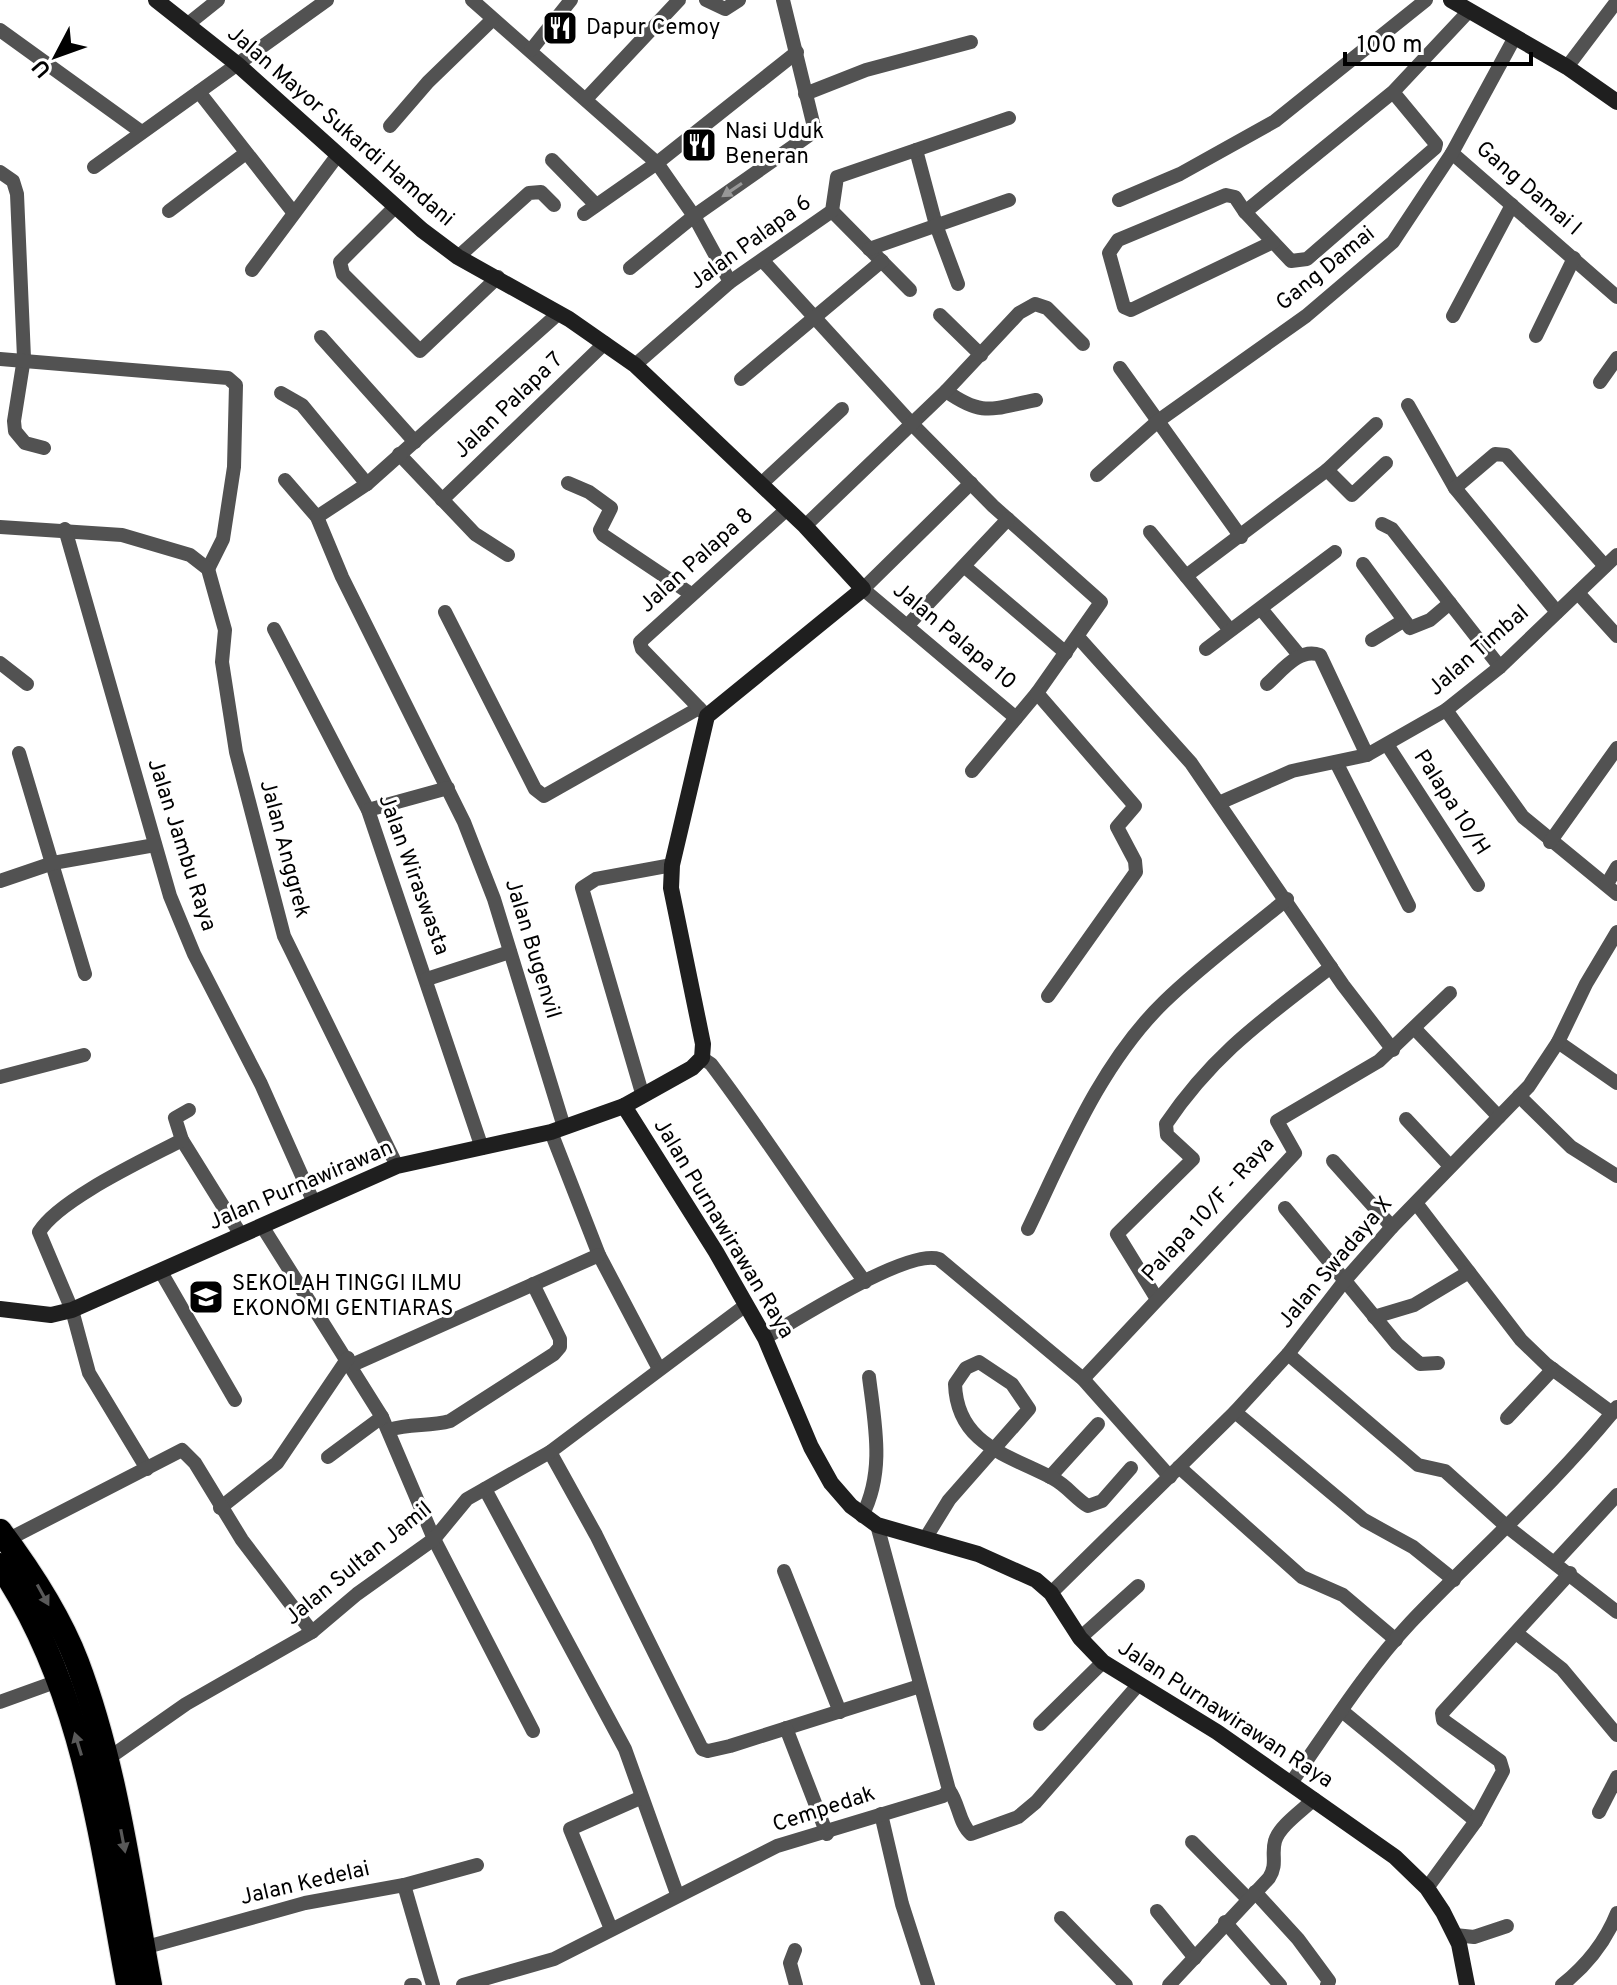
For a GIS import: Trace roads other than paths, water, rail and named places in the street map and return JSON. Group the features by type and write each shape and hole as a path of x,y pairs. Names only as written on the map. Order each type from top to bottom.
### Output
{"highway":[{"path":"4,1535 42,1591 77,1661 106,1760 150,1985"},
{"path":"0,1565 27,1606 58,1681 89,1779 128,1985"}],"street":[{"name":"Jalan Mayor Sukardi Hamdani","path":"156,0 237,64 395,207 458,257 559,313 635,365 805,526 863,589"},
{"path":"188,24 218,0"},
{"path":"94,167 140,131 327,0"},
{"path":"472,0 657,163 694,216 730,282"},
{"path":"531,50 571,0"},
{"path":"586,99 679,0"},
{"path":"706,0 725,9 739,0"},
{"path":"630,268 694,216 815,131 783,0"},
{"path":"1119,200 1180,174 1275,121 1426,0"},
{"path":"1451,0 1567,67 1617,102"},
{"path":"1567,67 1617,1"},
{"path":"1245,212 1393,92 1469,11"},
{"path":"390,126 428,82 492,20"},
{"path":"0,30 140,131"},
{"name":"Gang Damai","path":"1097,475 1158,421 1306,316 1393,242 1452,153 1515,37"},
{"path":"805,94 866,70 971,42"},
{"path":"552,160 590,209 657,163 797,52"},
{"path":"199,92 293,212"},
{"path":"1273,242 1131,310 1124,307 1109,253 1118,240 1226,195 1235,197 1291,261 1303,262 1435,148 1436,144 1393,92"},
{"path":"958,284 936,225 916,150 1009,118"},
{"name":"Jalan Palapa 6","path":"635,365 730,282 832,211 837,177 916,150"},
{"path":"169,211 246,153"},
{"name":"Gang Damai I","path":"1452,153 1617,297"},
{"path":"252,270 337,156"},
{"path":"0,172 13,181 17,194 24,358 15,404 15,431 25,443 44,448"},
{"path":"458,257 529,193 541,192 554,205"},
{"path":"869,249 1009,200"},
{"path":"1453,316 1512,205"},
{"path":"395,207 340,262 343,274 420,351 498,277"},
{"path":"832,211 910,290"},
{"path":"1536,336 1574,258"},
{"path":"763,261 911,423 1008,519 1101,602 1037,693 972,771"},
{"path":"741,379 882,261"},
{"path":"805,526 946,391 1019,313 1035,304 1047,308 1083,344"},
{"path":"317,517 367,484 559,313"},
{"path":"940,315 981,355"},
{"path":"321,337 415,442"},
{"name":"Jalan Palapa 7","path":"442,500 605,343"},
{"path":"0,359 24,358 228,378 236,385 234,467 223,539 208,569 190,555 122,535 0,527"},
{"path":"1600,382 1617,358"},
{"path":"1120,368 1241,537"},
{"path":"946,391 971,408 983,410 1036,400"},
{"path":"281,393 302,405 367,484"},
{"path":"1408,405 1455,488 1557,612"},
{"path":"761,484 842,409"},
{"path":"1186,576 1327,470 1376,424"},
{"path":"399,454 475,534 508,555"},
{"path":"1455,488 1495,454 1506,455 1605,566"},
{"path":"1327,470 1352,495 1386,463"},
{"name":"Jalan Bugenvil","path":"285,480 317,517 342,577 448,788 479,857 510,952 558,1130 599,1255 659,1369"},
{"path":"568,483 589,492 611,508 601,526 603,535 691,594"},
{"path":"445,612 535,789 544,796 703,712 863,589 971,483"},
{"name":"Jalan Palapa 8","path":"703,712 640,646 643,639 691,594 786,510"},
{"path":"907,626 1008,519"},
{"path":"1382,524 1392,529 1500,667"},
{"name":"Jalan Jambu Raya","path":"65,529 155,845 194,954 261,1084 314,1203"},
{"path":"1150,532 1230,630"},
{"path":"1206,649 1262,610 1335,552"},
{"name":"Jalan Timbal","path":"1219,803 1292,771 1367,755 1388,746 1446,710 1500,667 1617,555"},
{"path":"1363,564 1410,628 1417,628 1450,603"},
{"path":"965,567 1066,653"},
{"name":"Jalan Anggrek","path":"208,569 225,630 222,662 236,752 273,903 284,936 397,1166"},
{"name":"Jalan Palapa 10","path":"863,589 1016,718"},
{"path":"1578,593 1617,636"},
{"path":"1262,610 1299,655"},
{"path":"1372,640 1403,621"},
{"name":"Jalan Wiraswasta","path":"274,629 368,810 482,1148"},
{"path":"1078,637 1191,763 1331,967 1393,1050"},
{"path":"1267,684 1299,655 1310,652 1324,659 1367,755"},
{"path":"0,663 27,684"},
{"path":"1037,693 1135,806 1117,827 1135,861 1136,872 1048,996"},
{"path":"1446,710 1523,817 1550,842 1612,889 1617,867"},
{"path":"703,712 672,865 672,902 703,1044 702,1058 711,1064 771,1143 816,1216 865,1282"},
{"name":"Palapa 10/H","path":"1388,746 1478,885"},
{"path":"1550,842 1617,748"},
{"path":"19,753 85,974"},
{"path":"1336,762 1409,906"},
{"path":"368,810 448,788"},
{"path":"0,881 53,863 155,845"},
{"path":"642,1093 582,888 596,879 672,865"},
{"path":"1028,1229 1109,1072 1133,1040 1162,1004 1287,899"},
{"name":"Jalan Swadaya X","path":"1051,1593 1235,1412 1288,1354 1346,1279 1392,1227 1519,1096 1558,1042 1586,984 1617,932"},
{"path":"427,979 510,952"},
{"path":"1157,1299 1117,1234 1193,1159 1167,1135 1166,1124 1200,1075 1235,1041 1331,967"},
{"name":"Palapa 10/F - Raya","path":"1083,1379 1295,1153 1277,1121 1393,1050 1450,993"},
{"path":"1415,1029 1499,1117"},
{"path":"1558,1042 1617,1083"},
{"path":"0,1077 84,1055"},
{"name":"Jalan Purnawirawan","path":"0,1309 51,1315 72,1310 397,1166 558,1130 624,1106 642,1093 692,1068 702,1058"},
{"path":"1519,1096 1571,1147 1617,1176"},
{"name":"Jalan Purnawirawan Raya","path":"624,1106 765,1338 811,1447 831,1483 862,1516 877,1525 995,1560 1036,1580 1051,1593 1080,1638 1103,1662 1291,1783 1395,1857 1427,1888 1455,1935 1463,1957 1467,1985"},
{"path":"189,1110 175,1118 182,1140 241,1235"},
{"path":"1406,1119 1449,1165"},
{"path":"147,1469 89,1373 72,1310 40,1238 41,1229 83,1196 182,1140"},
{"path":"1333,1161 1392,1227"},
{"path":"1291,1783 1396,1640 1505,1525 1566,1469 1615,1410 1553,1369 1521,1340 1416,1203"},
{"path":"1285,1208 1397,1344 1420,1364 1438,1363"},
{"path":"262,1226 350,1362 385,1423 434,1539 533,1731"},
{"path":"220,1508 277,1463 350,1362 599,1255"},
{"path":"765,1338 912,1259 929,1256 939,1259 1083,1379 1175,1472 1302,1577 1343,1595 1396,1640"},
{"path":"161,1272 235,1400"},
{"path":"1374,1317 1414,1305 1469,1272"},
{"path":"328,1457 385,1423 436,1425 450,1421 554,1354 560,1347 560,1339 533,1284"},
{"name":"Jalan Sultan Jamil","path":"106,1760 186,1704 312,1632 357,1594 434,1539 462,1503 550,1452 746,1305"},
{"path":"1288,1354 1418,1465 1442,1469 1505,1525 1617,1612"},
{"path":"925,1539 949,1500 992,1447 1029,1409 1012,1384 979,1362 961,1373 955,1384 955,1400 961,1420 992,1447 1050,1477 1084,1504 1092,1506 1102,1501 1131,1468"},
{"path":"1507,1418 1553,1369"},
{"path":"862,1516 874,1493 878,1446 869,1377"},
{"path":"1235,1412 1364,1520 1413,1547 1454,1580"},
{"path":"1050,1477 1098,1424"},
{"path":"4,1535 147,1469 177,1450 186,1452 220,1508 312,1632"},
{"path":"550,1452 596,1535 697,1745 713,1751 920,1686"},
{"path":"485,1489 625,1749 639,1785 640,1798 677,1894"},
{"path":"1555,1562 1617,1495"},
{"path":"877,1525 949,1790 956,1799 965,1828 971,1834 1018,1817 1036,1802 1139,1684"},
{"path":"784,1571 840,1712"},
{"path":"1427,1888 1476,1821 1503,1771 1501,1765 1441,1716 1570,1573"},
{"path":"1080,1638 1138,1586"},
{"path":"1516,1633 1562,1669 1617,1735"},
{"path":"1040,1724 1103,1662"},
{"path":"0,1702 58,1681"},
{"path":"1342,1711 1476,1821"},
{"path":"786,1728 827,1834"},
{"path":"1599,1812 1617,1777"},
{"name":"Cempedak","path":"463,1985 554,1959 777,1846 827,1834 943,1796 949,1790"},
{"path":"611,1929 570,1829 640,1798"},
{"path":"1169,1985 1274,1871 1274,1843 1278,1834 1314,1799"},
{"path":"881,1814 902,1904 928,1985"},
{"path":"1192,1842 1251,1895 1313,1958 1329,1981 1327,1985"},
{"name":"Jalan Kedelai","path":"143,1948 305,1903 404,1885 477,1865"},
{"path":"404,1885 433,1985"},
{"path":"1157,1911 1195,1958"},
{"path":"1562,1985 1586,1964 1614,1930 1617,1913"},
{"path":"1061,1918 1126,1985"},
{"path":"1225,1922 1280,1985"},
{"path":"1455,1935 1474,1937 1507,1926"},
{"path":"795,1950 790,1963 796,1985"}],"place":[{"name":"Dapur Cemoy","path":"560,28"},
{"name":"Nasi Uduk Beneran","path":"699,145"},
{"name":"SEKOLAH TINGGI ILMU EKONOMI GENTIARAS","path":"206,1297"}]}
